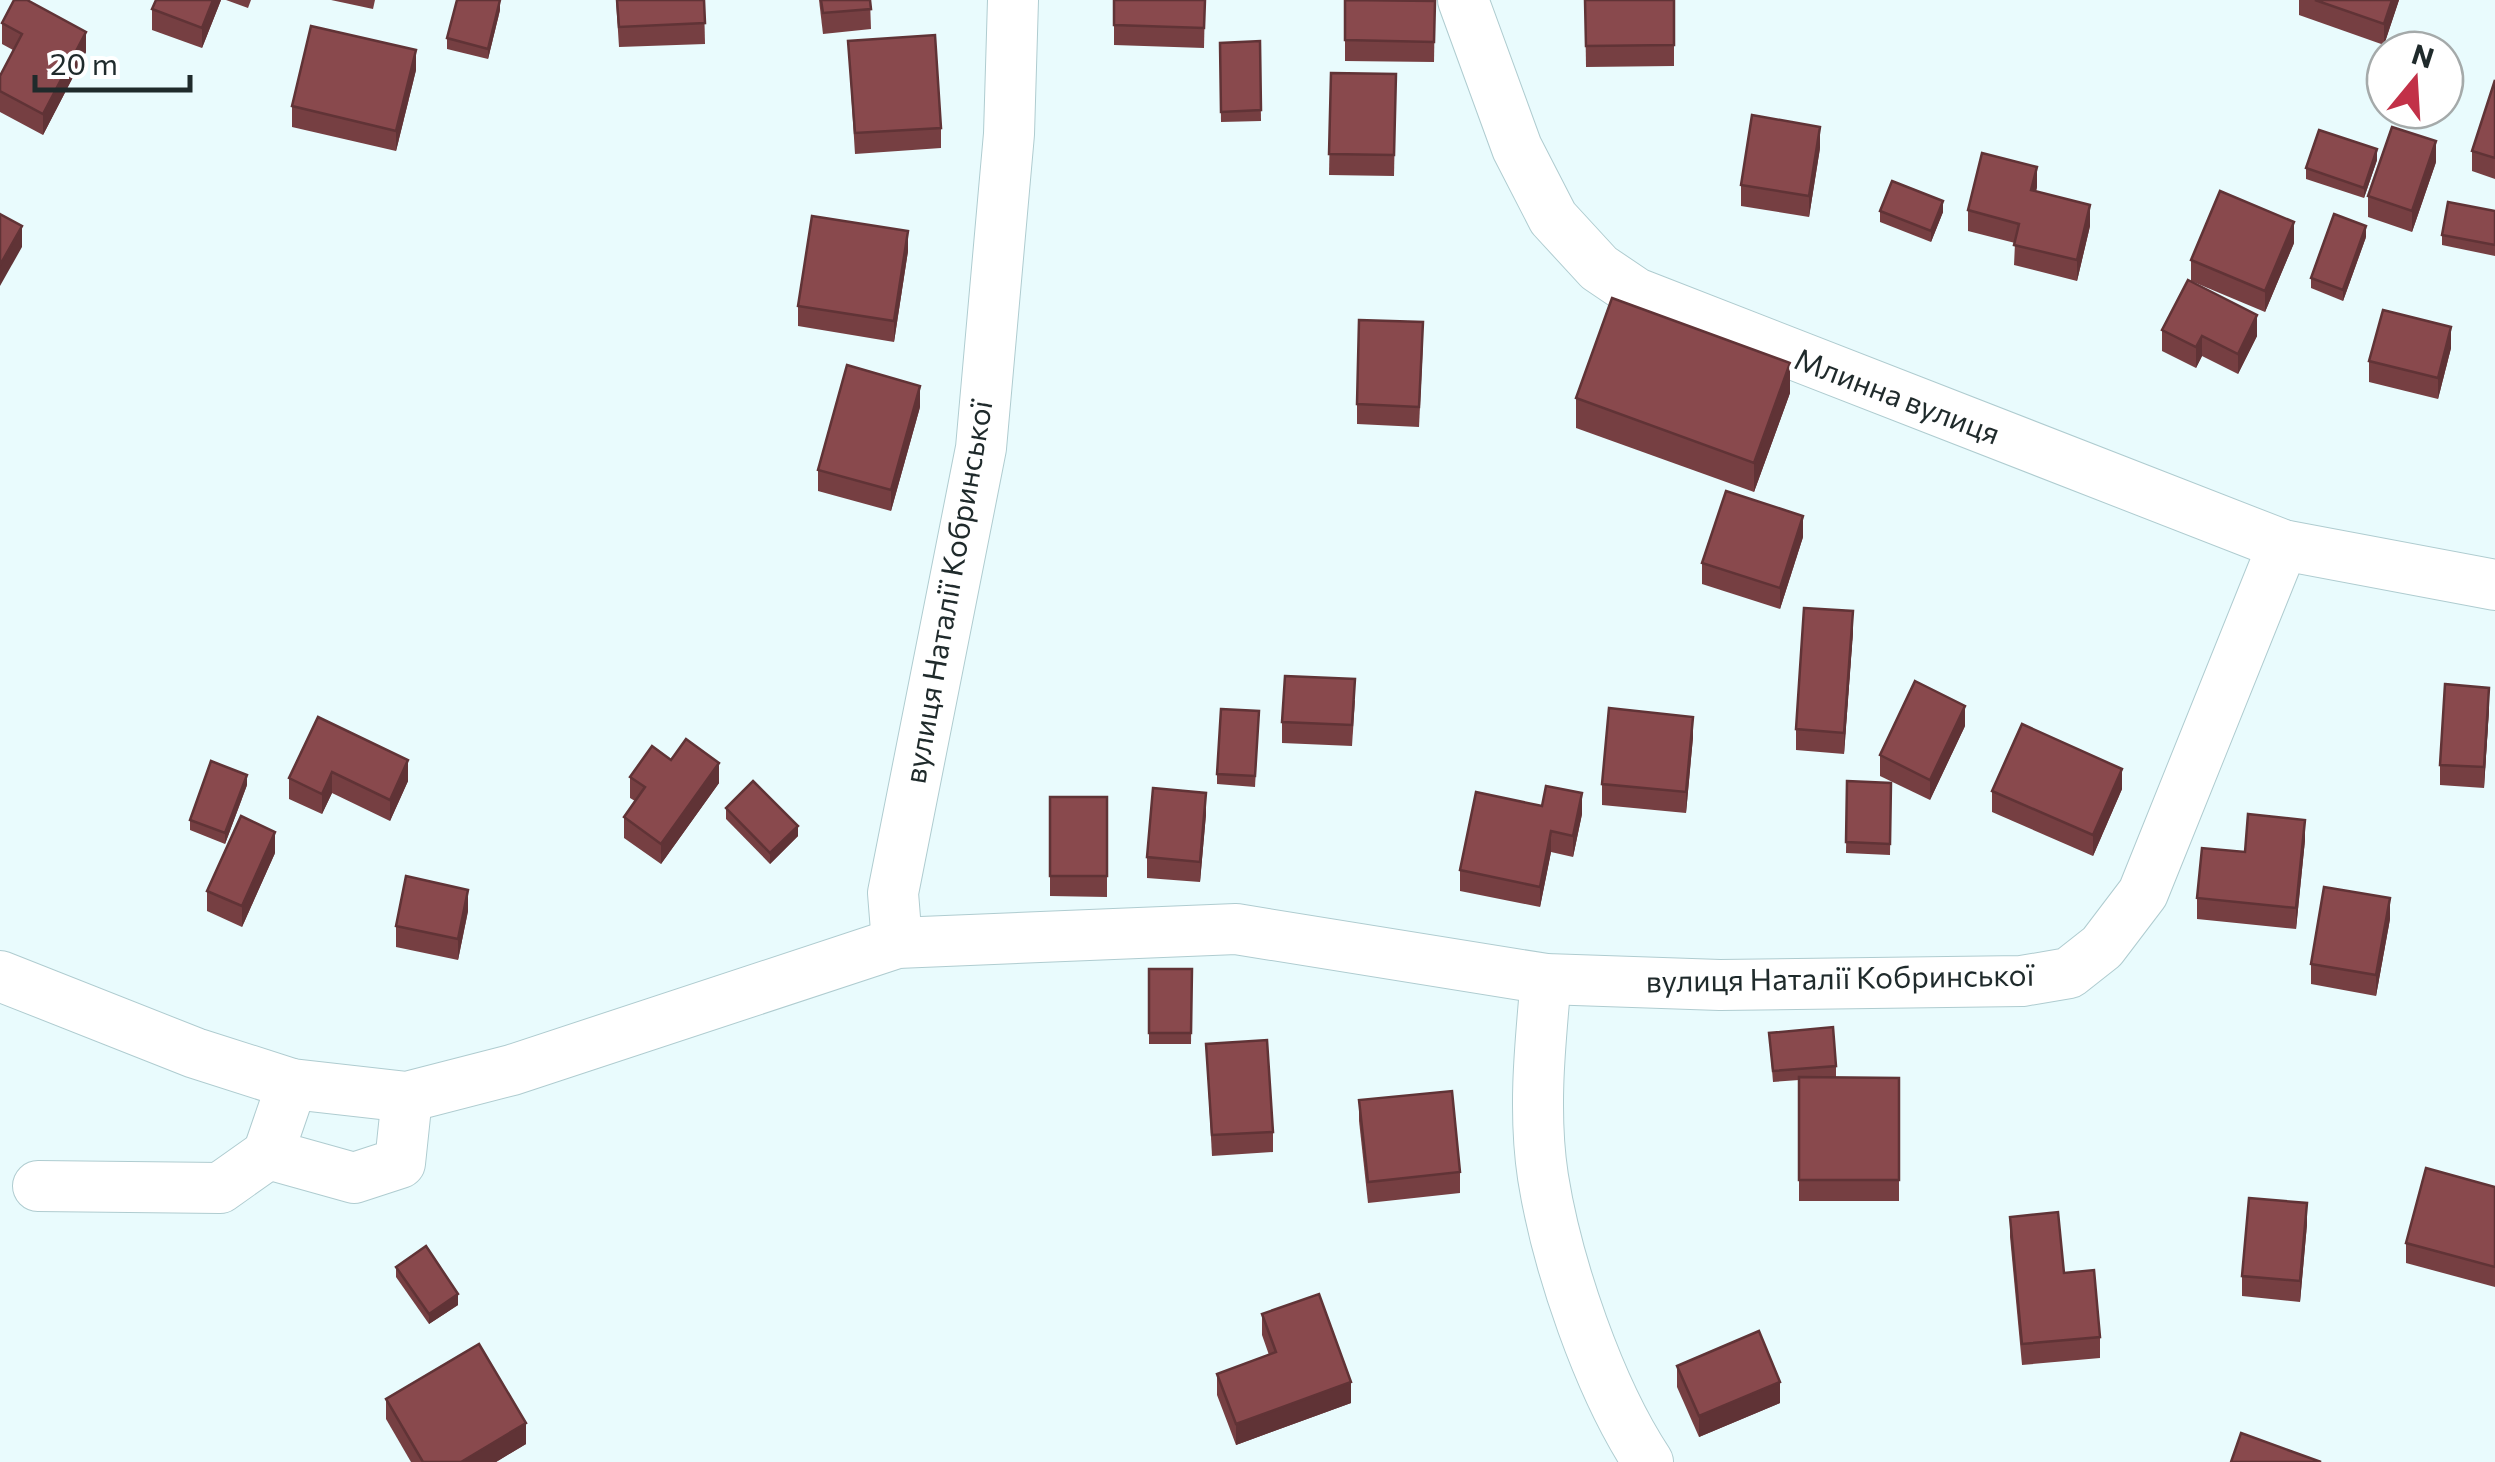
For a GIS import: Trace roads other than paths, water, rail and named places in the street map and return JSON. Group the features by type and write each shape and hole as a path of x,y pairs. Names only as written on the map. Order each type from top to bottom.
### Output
{"street":[{"name":"вулиця Наталії Кобринської","path":"897,943 894,893 981,448 1009,134 1013,0"},
{"name":"Млинна вулиця","path":"1463,0 1517,148 1553,218 1599,268 1636,293 2283,546 2495,585"},
{"name":"вулиця Наталії Кобринської","path":"0,976 196,1053 292,1084 407,1097 512,1070 897,943 1236,930 1546,979 1720,985 2022,981 2069,973 2102,948 2143,894 2283,546"},
{"path":"1546,979 1537,1073 1543,1176 1565,1266 1596,1359 1648,1462"},
{"path":"38,1186 220,1188 268,1154 292,1084"},
{"path":"268,1154 354,1178 400,1163 407,1097"}]}
